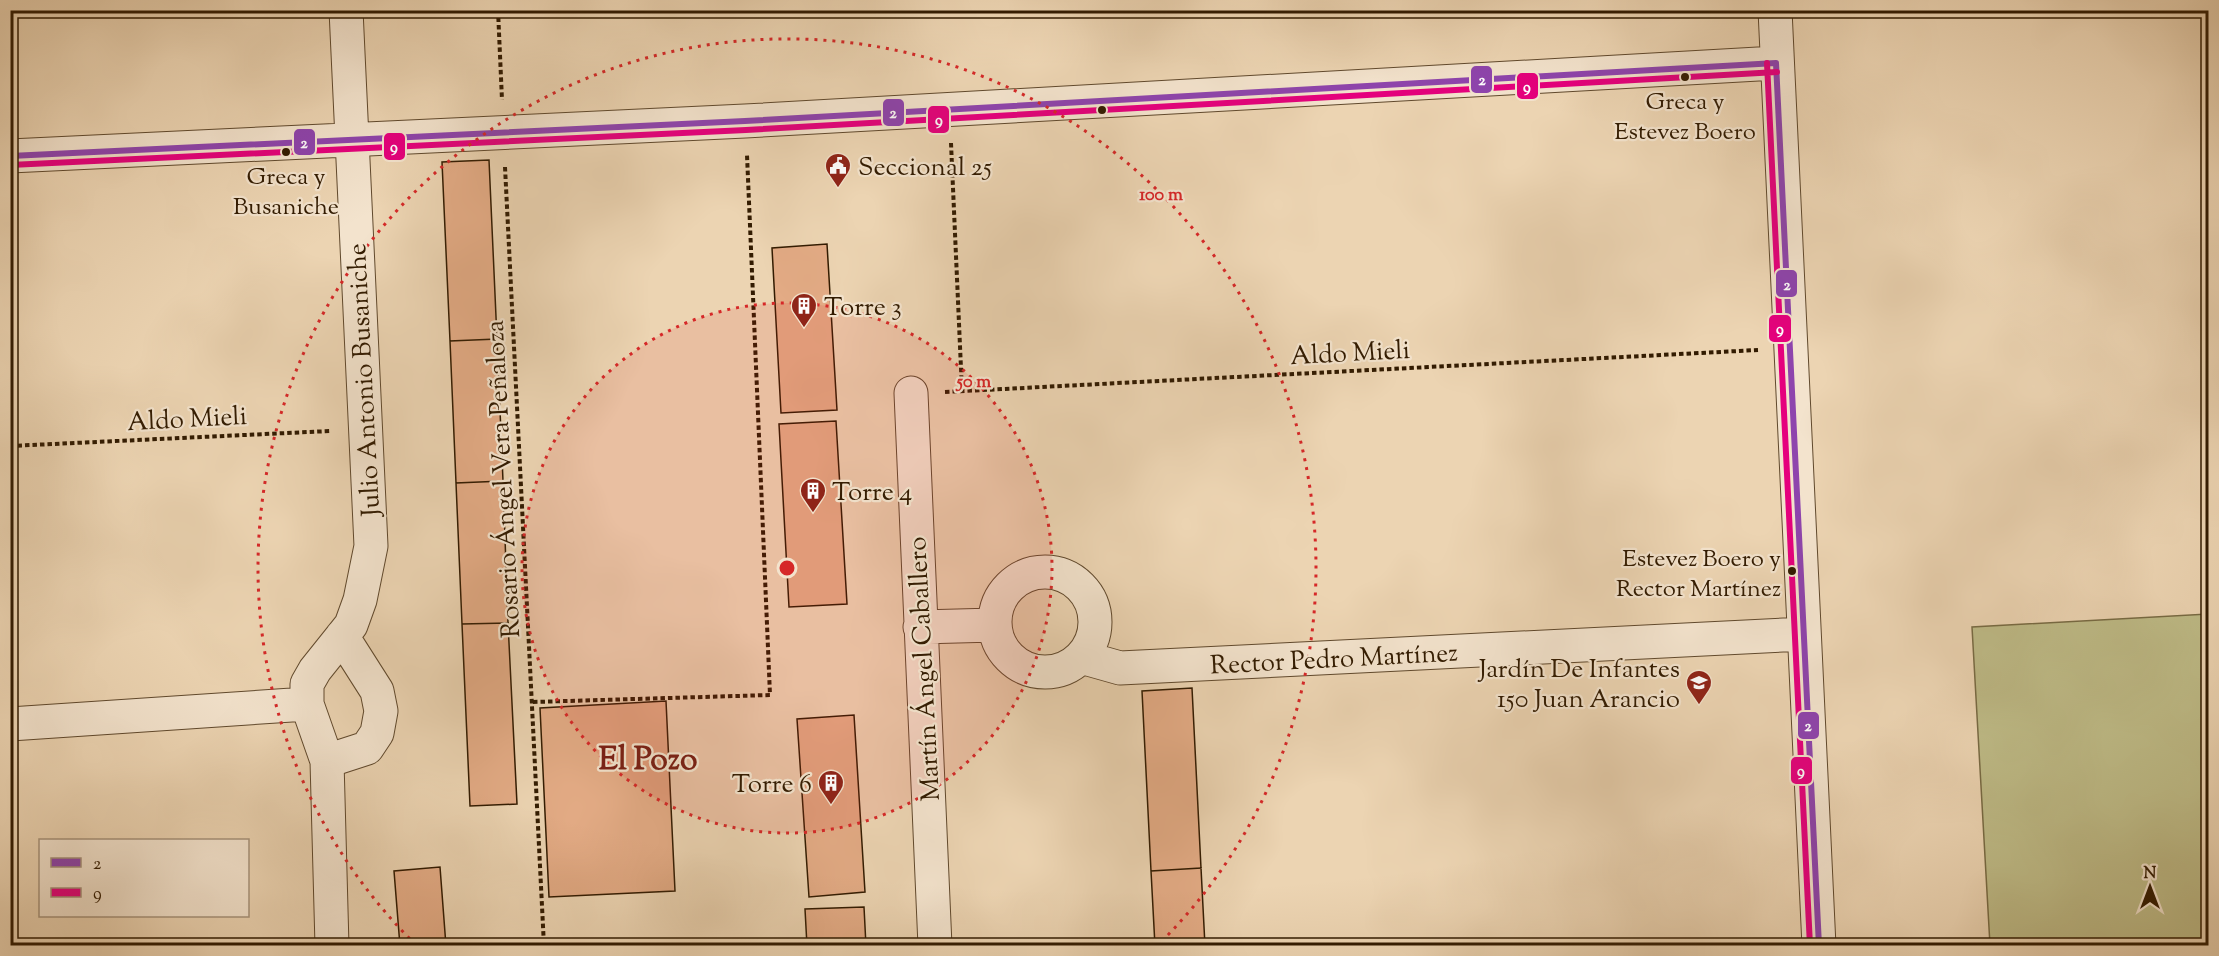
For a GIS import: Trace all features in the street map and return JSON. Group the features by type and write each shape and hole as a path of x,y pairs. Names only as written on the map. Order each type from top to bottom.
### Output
{"street":[{"name":"Julio Antonio Busaniche","path":"332,945 327,761 307,704 307,684 315,670 351,625 360,600 371,546 346,10"},
{"path":"1774,10 1819,945"},
{"path":"10,156 352,138 503,134 1776,63"},
{"name":"Martín Ángel Caballero","path":"911,393 935,945"},
{"path":"1046,572 1062,575 1077,583 1088,596 1094,612 1095,628 1090,643 1081,657 1067,667 1052,671 1035,671 1020,666 1007,655 998,641 995,625 996,609 1003,594 1015,582 1030,574 1046,572"},
{"path":"920,627 995,625"},
{"name":"Rector Pedro Martínez","path":"1081,657 1120,668 1804,634"},
{"path":"327,761 367,748 377,733 381,711 377,691 342,636"},
{"path":"10,724 307,704"}],"path":[{"name":"Rosario Ángel Vera Peñaloza","path":"498,10 544,945"},
{"path":"949,109 963,391"},
{"path":"533,702 770,695 745,121"},
{"name":"Aldo Mieli","path":"911,393 1791,349"},
{"name":"Aldo Mieli","path":"10,446 366,429"}],"shaded area":[{"path":"2208,614 2208,945 1990,945 1972,627"}],"building":[{"path":"489,160 497,339 450,341 442,162"},
{"name":"Torre 3","path":"827,244 837,410 781,413 772,248"},
{"path":"497,339 503,481 456,483 450,341"},
{"name":"Torre 4","path":"836,421 847,604 789,607 779,424"},
{"path":"503,481 508,623 462,624 456,483"},
{"path":"508,623 517,804 470,806 462,624"},
{"path":"1192,688 1201,868 1151,871 1142,691"},
{"path":"666,701 675,891 549,897 540,708"},
{"name":"Torre 6","path":"854,715 865,892 809,897 797,719"},
{"path":"440,867 446,946 400,946 394,871"},
{"path":"1201,868 1205,946 1155,946 1151,871"},
{"path":"864,907 866,946 807,946 805,909"}],"transit line":[{"name":"9","path":"1767,63 1810,946"},
{"name":"2","path":"1776,63 1819,946"},
{"name":"2","path":"10,156 745,121 1776,63"},
{"name":"9","path":"10,165 746,130 1777,72"}],"place":[{"name":"Greca y Estevez Boero","path":"1685,77"},
{"name":"Greca y Busaniche","path":"286,152"},
{"name":"Seccional 25","path":"838,189"},
{"name":"Torre 3","path":"804,329"},
{"name":"Torre 4","path":"813,514"},
{"name":"Estevez Boero y Rector Martínez","path":"1792,571"},
{"name":"Jardín De Infantes 150 Juan Arancio","path":"1699,706"},
{"name":"Torre 6","path":"831,806"}],"district":[{"name":"El Pozo","path":"648,758"}]}
